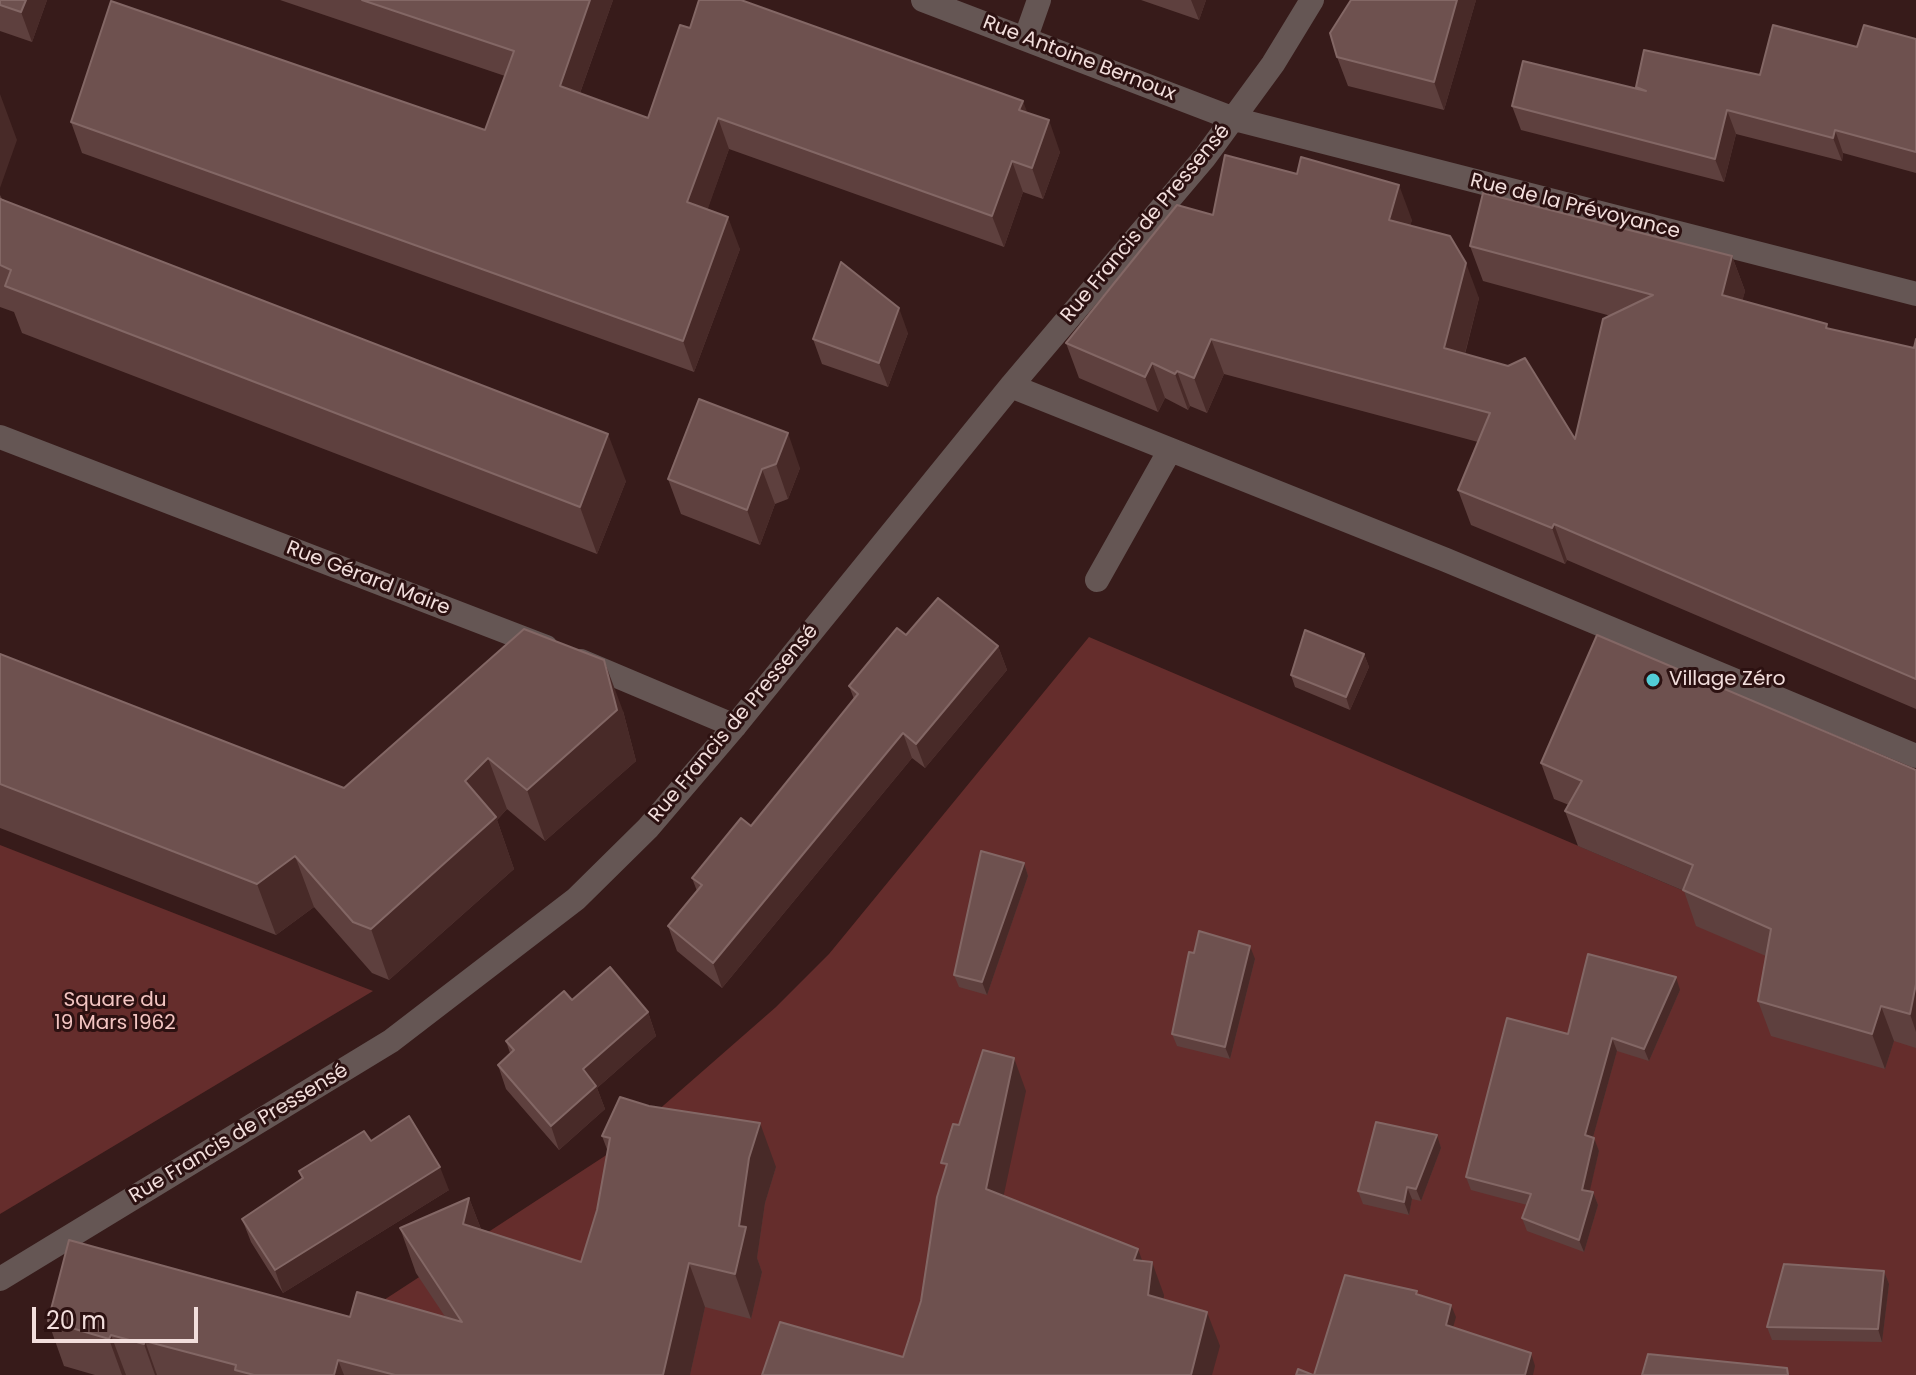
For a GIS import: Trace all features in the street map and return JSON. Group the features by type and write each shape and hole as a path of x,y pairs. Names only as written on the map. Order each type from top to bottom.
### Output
{"street":[{"name":"Rue Antoine Bernoux","path":"923,0 1234,119"},
{"path":"1026,37 1039,0"},
{"name":"Rue Francis de Pressensé","path":"0,1279 391,1041 576,899 648,828 735,726 1011,386 1234,119 1312,0"},
{"name":"Rue de la Prévoyance","path":"1234,119 1916,294"},
{"path":"1011,386 1916,756"},
{"name":"Rue Gérard Maire","path":"0,437 577,659 735,726"},
{"path":"1097,580 1170,450"}],"green space":[{"path":"1089,637 1916,990 1916,1375 588,1375 364,1313 608,1154 776,1007 829,954"},
{"name":"Square du 19 Mars 1962","path":"0,845 373,991 0,1214"}],"building":[{"path":"0,0 26,0 21,12 0,5"},
{"path":"362,0 590,0 560,86 648,118 680,25 690,28 699,0 741,0 1023,101 1019,110 1049,120 1032,168 1012,161 992,216 718,118 687,202 728,217 683,341 71,122 111,1 485,130 514,51"},
{"path":"1351,0 1457,0 1434,82 1337,57 1330,33"},
{"path":"1773,25 1857,47 1864,25 1916,39 1916,152 1835,130 1833,138 1727,110 1715,159 1512,106 1523,61 1646,91 1636,87 1644,50 1760,75"},
{"path":"1225,155 1297,174 1301,157 1399,185 1389,220 1450,236 1466,263 1444,348 1508,366 1525,358 1575,439 1603,319 1653,295 1470,246 1483,193 1732,256 1722,295 1827,324 1826,328 1914,348 1916,339 1916,679 1554,524 1552,528 1458,490 1490,413 1211,339 1194,378 1177,371 1175,374 1152,363 1145,377 1066,343 1177,205 1213,215"},
{"path":"0,199 608,434 580,507 5,286 11,270 0,265"},
{"path":"841,262 899,308 879,363 813,339"},
{"path":"699,399 788,433 776,464 762,469 747,510 668,479"},
{"path":"938,598 998,646 916,744 903,733 713,963 668,926 702,885 692,878 741,818 751,826 858,694 849,686 897,628 906,635"},
{"path":"524,629 604,660 617,710 527,790 488,758 465,781 496,817 371,929 353,922 295,856 257,884 0,784 0,654 344,788"},
{"path":"1305,630 1364,654 1346,697 1291,675"},
{"path":"1597,635 1916,770 1916,984 1910,1014 1881,1006 1872,1034 1758,1001 1771,929 1683,890 1693,865 1565,811 1582,781 1541,763"},
{"path":"981,851 1024,863 982,982 954,975"},
{"path":"1199,931 1250,946 1225,1047 1172,1034 1189,952 1194,953"},
{"path":"1588,954 1676,977 1644,1049 1612,1038 1585,1135 1594,1138 1582,1190 1593,1192 1579,1240 1522,1218 1531,1194 1466,1177 1507,1018 1568,1034"},
{"path":"610,967 648,1012 583,1069 596,1086 551,1126 498,1065 514,1050 506,1041 564,991 572,1000"},
{"path":"983,1050 1014,1058 986,1189 1138,1249 1134,1260 1152,1262 1148,1295 1207,1312 1191,1375 762,1375 780,1322 903,1357 921,1301 937,1197 947,1164 941,1163 953,1124 959,1125"},
{"path":"620,1097 649,1106 760,1123 749,1158 739,1226 746,1227 735,1274 689,1263 663,1375 395,1375 338,1360 334,1375 254,1375 235,1370 236,1365 145,1341 144,1344 111,1335 109,1339 48,1321 69,1240 350,1317 357,1292 462,1322 400,1228 469,1198 463,1224 581,1262 597,1210 610,1138 602,1136"},
{"path":"409,1116 440,1167 275,1270 242,1219 303,1178 299,1171 364,1131 371,1141"},
{"path":"1376,1122 1437,1135 1416,1189 1407,1187 1404,1202 1358,1191"},
{"path":"1784,1264 1884,1271 1878,1329 1767,1327"},
{"path":"1345,1275 1417,1291 1416,1294 1451,1305 1446,1325 1531,1353 1525,1375 1314,1375"},
{"path":"1648,1354 1787,1368 1788,1375 1642,1375"},
{"path":"1298,1369 1313,1375 1296,1375"}],"place":[{"name":"Village Zéro","path":"1653,680"}]}
